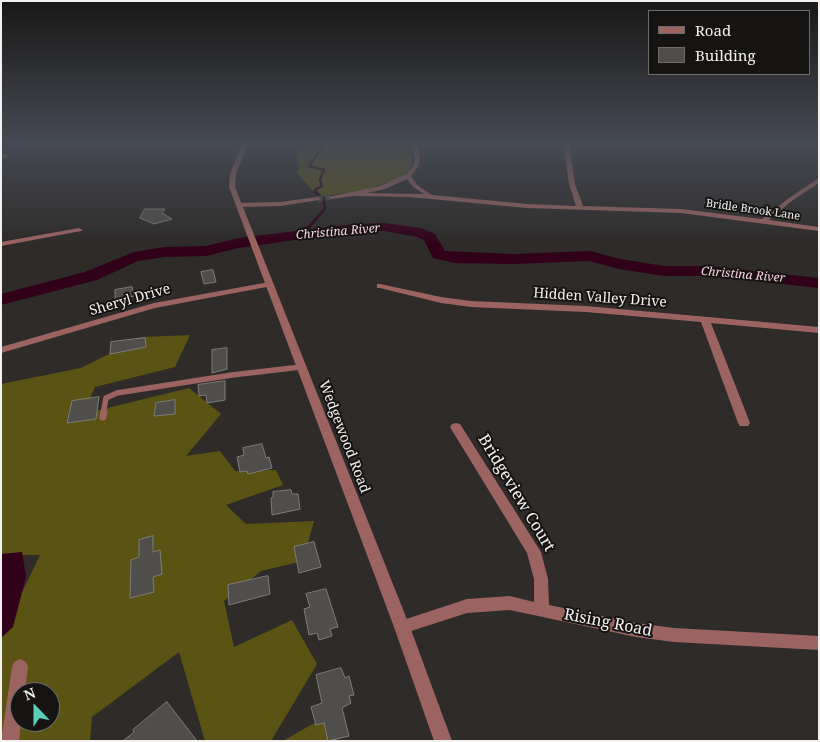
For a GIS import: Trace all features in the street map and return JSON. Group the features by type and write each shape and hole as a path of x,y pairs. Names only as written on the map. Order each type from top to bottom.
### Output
{"street":[{"name":"Wedgewood Road","path":"233,178 232,187 252,241 402,627 443,741"},
{"path":"331,198 356,194 403,178"},
{"path":"409,178 415,186 433,197"},
{"path":"571,178 580,208"},
{"path":"764,221 819,180"},
{"name":"Bridle Brook Lane","path":"356,194 433,197 526,206 681,211 819,229"},
{"path":"243,216 261,208 317,199"},
{"path":"239,204 280,204"},
{"path":"1,244 79,230"},
{"name":"Sheryl Drive","path":"1,350 154,306 269,284"},
{"name":"Hidden Valley Drive","path":"380,286 440,300 471,304 586,309 819,330"},
{"path":"705,320 744,423"},
{"name":"Bridgeview Court","path":"456,427 534,552 541,579 542,609"},
{"name":"Rising Road","path":"402,627 467,606 510,603 674,635 819,643"},
{"path":"10,741 20,667"}],"lane":[{"path":"103,417 106,398 117,393 232,375 301,367"}],"shaded area":[{"path":"301,178 398,178 375,187 345,193 323,196 317,191 312,190"},
{"path":"190,335 175,367 95,387 83,414 189,388 221,414 186,456 220,451 235,471 276,470 283,485 226,505 246,524 314,521 303,561 261,571 224,601 234,647 292,620 317,664 271,741 205,741 179,652 92,717 90,741 1,741 1,636 40,555 1,555 1,384 81,368 143,337"},
{"path":"22,552 26,577 13,627 1,638 1,554"},
{"path":"328,715 335,741 283,741"}],"building":[{"path":"145,209 165,209 162,213 172,219 154,224 140,218"},
{"path":"213,270 216,282 204,284 201,272"},
{"path":"132,287 134,296 115,300 115,290"},
{"path":"145,338 146,347 110,354 111,342"},
{"path":"227,348 227,369 212,373 212,350"},
{"path":"225,381 225,400 207,403 206,395 199,396 198,385"},
{"path":"99,397 96,419 67,423 72,401"},
{"path":"175,400 175,414 154,416 156,403"},
{"path":"262,444 266,458 269,457 272,468 248,474 247,471 240,472 237,457 244,455 243,448"},
{"path":"291,490 292,494 298,494 300,509 272,515 271,498 273,497 273,492"},
{"path":"153,536 153,552 160,550 162,574 153,577 154,592 130,598 131,560 139,557 139,540"},
{"path":"314,542 321,567 299,573 294,547"},
{"path":"268,576 270,594 229,605 228,585"},
{"path":"326,589 338,627 330,629 332,636 319,640 317,633 309,635 304,609 310,607 306,594"},
{"path":"341,668 345,678 349,676 354,695 349,696 351,703 342,708 349,736 328,741 324,723 316,725 311,707 322,703 316,675"},
{"path":"167,702 197,741 123,741 134,732 133,730"}],"waterway":[{"path":"321,178 322,186 316,189 315,192 324,201 325,208 321,213"},
{"path":"302,235 322,212"},
{"name":"Christina River","path":"1,300 91,276 134,257 165,252 206,251 238,243 353,228 384,227 421,233 430,237 439,255 455,258 513,259 590,256 619,264 664,271 708,271 819,283"}],"tunnel":[{"path":"317,199 331,197"}]}
